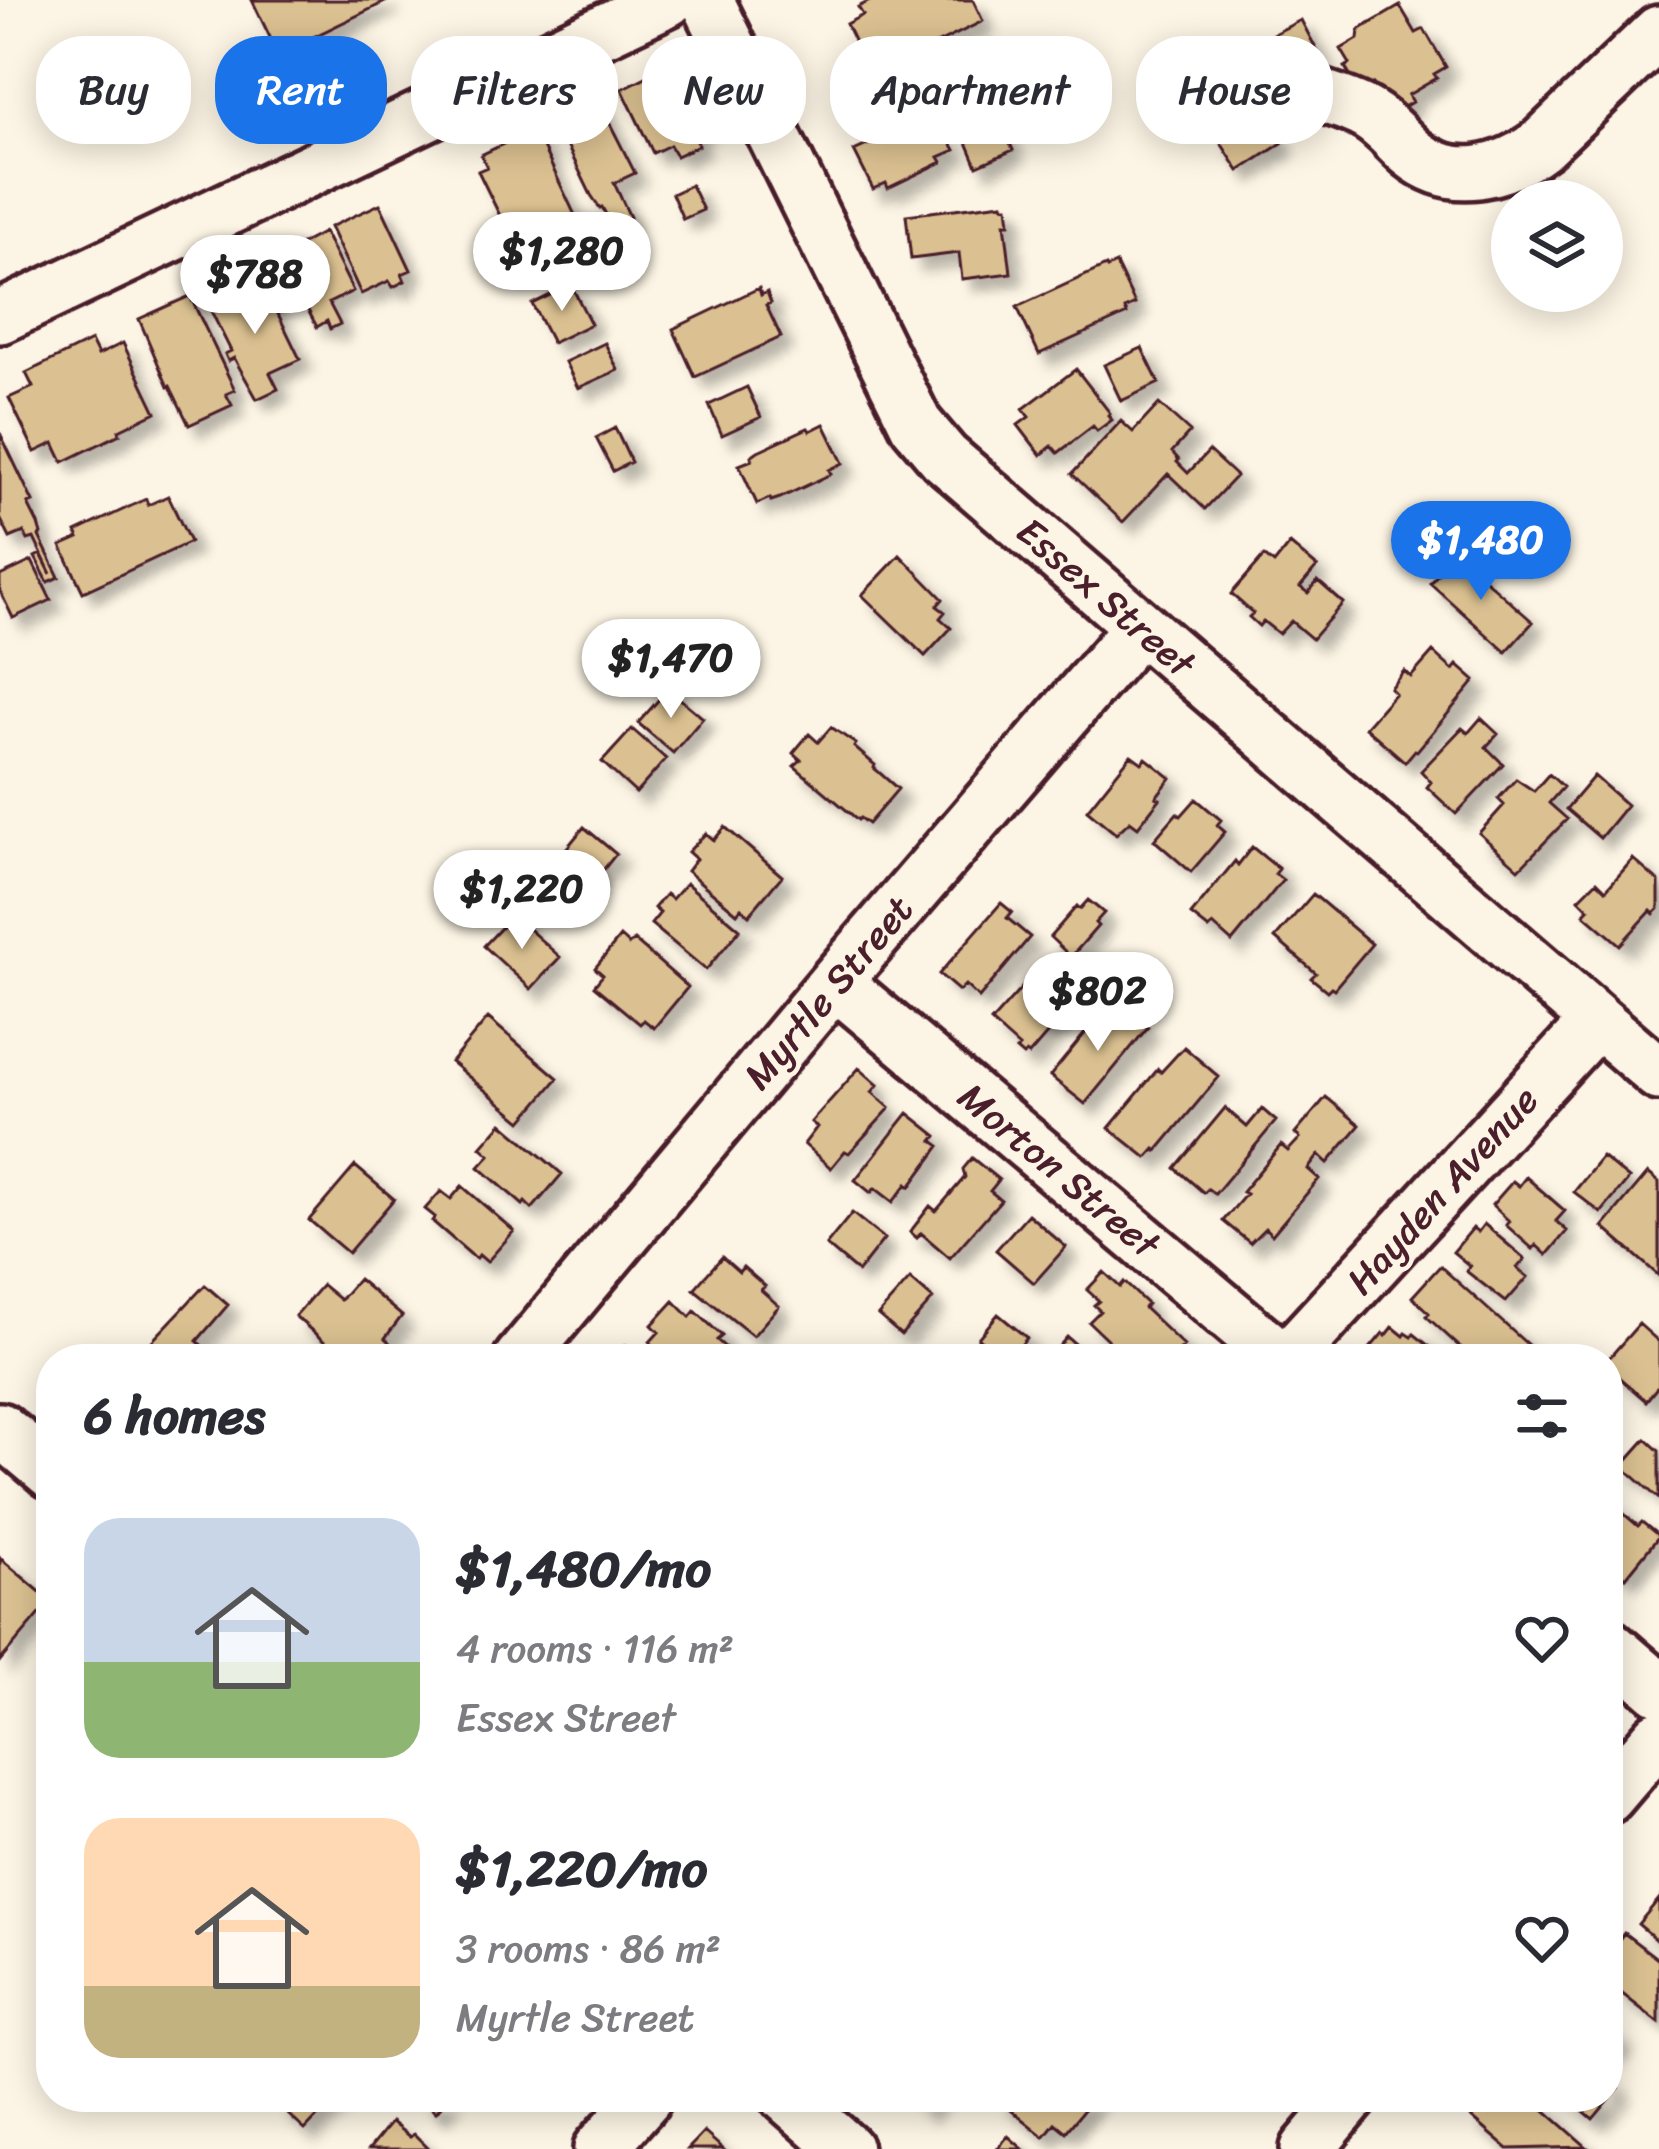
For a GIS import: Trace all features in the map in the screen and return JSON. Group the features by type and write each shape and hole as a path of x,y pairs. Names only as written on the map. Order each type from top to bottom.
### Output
{"street":[{"path":"0,317 668,0"},
{"name":"Essex Street","path":"707,0 916,424 944,457 1659,1074"},
{"path":"1333,101 1367,114 1438,170 1483,173 1522,159 1543,143 1659,32"},
{"name":"Myrtle Street","path":"533,1344 1140,627"},
{"name":"Morton Street","path":"836,982 1267,1344"},
{"name":"Hayden Avenue","path":"1299,1344 1597,1021"},
{"path":"0,1430 36,1460"},
{"path":"1623,1658 1659,1690"},
{"path":"1623,1779 1659,1737"},
{"path":"600,2149 633,2112"},
{"path":"804,2112 846,2149"},
{"path":"1306,2149 1338,2112"}],"building":[{"path":"252,0 387,0 315,36 269,36"},
{"path":"872,0 973,0 983,21 952,36 852,36 846,24 863,15 858,7"},
{"path":"1400,6 1416,33 1424,29 1446,67 1408,95 1412,102 1394,113 1373,84 1359,92 1341,49 1358,39 1359,30"},
{"path":"1301,20 1309,36 1270,36"},
{"path":"642,79 642,130 622,89"},
{"path":"618,139 635,173 614,183 630,217 612,226 566,144 618,144"},
{"path":"503,144 541,144 582,230 545,248 535,226 516,231 510,217 502,220 478,171 487,167 481,155"},
{"path":"649,144 699,145 676,156 670,145 653,153"},
{"path":"869,144 952,144 955,150 939,157 942,162 888,188 886,183 873,189 854,151"},
{"path":"968,144 1010,144 1013,150 977,166"},
{"path":"1222,144 1280,144 1239,171"},
{"path":"691,185 703,210 683,219 672,194"},
{"path":"380,204 411,270 402,274 405,281 393,287 389,281 361,294 330,227"},
{"path":"1008,206 1010,223 1005,223 1011,273 962,279 959,253 911,259 906,215"},
{"path":"324,232 353,291 329,303 340,324 330,329 327,321 317,327 283,264 287,262 283,254"},
{"path":"1116,264 1135,304 1125,309 1127,314 1039,354 1017,307"},
{"path":"262,281 300,359 270,373 278,389 257,399 234,358 228,361 225,354 231,351 209,307"},
{"path":"571,285 591,324 552,343 532,304"},
{"path":"759,288 761,295 767,292 771,303 766,305 781,337 695,377 673,329"},
{"path":"190,296 235,390 226,394 232,405 189,425 139,319"},
{"path":"91,341 98,355 123,343 156,412 63,462 54,443 35,452 9,398 33,387 26,373"},
{"path":"605,343 618,370 578,388 565,362"},
{"path":"1142,348 1159,383 1121,401 1104,365"},
{"path":"1076,369 1112,420 1097,431 1093,426 1058,453 1052,446 1041,455 1018,425 1029,417 1023,409"},
{"path":"747,387 761,417 722,435 709,405"},
{"path":"1159,404 1190,432 1172,452 1188,473 1209,451 1236,476 1205,509 1168,474 1123,522 1072,474 1121,421 1133,432"},
{"path":"824,424 843,463 829,470 831,474 757,504 739,465 752,460 758,451"},
{"path":"615,428 631,462 613,471 596,438"},
{"path":"0,433 33,502 28,504 39,536 59,577 48,582 35,557 41,554 51,574 34,538 28,540 24,532 10,538 0,518"},
{"path":"168,496 190,542 83,592 61,546 79,538 76,532 146,499 148,505"},
{"path":"1290,544 1317,567 1300,587 1308,593 1318,581 1343,603 1312,639 1291,621 1279,634 1263,621 1259,626 1249,617 1253,613 1231,594 1264,556 1274,564"},
{"path":"1456,554 1533,622 1506,652 1430,583"},
{"path":"900,555 943,599 937,606 945,612 940,618 951,628 925,656 862,595"},
{"path":"32,561 51,600 13,618 0,591 0,576"},
{"path":"1433,652 1475,681 1405,762 1365,727 1395,693 1390,688 1404,671 1411,677"},
{"path":"668,689 703,718 673,753 638,723"},
{"path":"1481,718 1498,734 1486,747 1503,764 1456,814 1427,787 1431,782 1421,771 1462,728 1468,733"},
{"path":"831,727 856,744 898,789 868,824 794,766 801,760 793,753 809,734 818,742"},
{"path":"632,729 666,759 636,793 602,762"},
{"path":"1131,755 1142,763 1146,758 1171,778 1138,827 1130,821 1116,834 1087,810"},
{"path":"1549,774 1563,787 1549,803 1567,819 1519,869 1479,833 1504,805 1498,799 1516,779 1534,791"},
{"path":"1594,776 1627,805 1600,838 1566,809"},
{"path":"1196,799 1221,820 1217,825 1225,832 1191,872 1154,840"},
{"path":"584,827 616,854 589,888 556,861"},
{"path":"725,827 782,876 749,915 741,908 737,913 687,871 696,859 688,852 706,833 714,840"},
{"path":"1252,847 1279,869 1275,874 1283,880 1232,942 1213,925 1209,929 1191,915"},
{"path":"1633,859 1659,882 1659,909 1654,914 1651,911 1620,945 1584,914 1589,909 1579,899 1597,881 1606,890"},
{"path":"686,883 740,929 706,970 651,924 660,913 654,908 666,894 672,899"},
{"path":"1313,894 1372,944 1334,989 1327,991 1311,978 1316,973 1275,938"},
{"path":"1088,900 1104,913 1071,957 1050,937"},
{"path":"1001,903 1012,912 1007,918 1030,937 979,998 965,985 959,991 939,974"},
{"path":"513,915 560,957 531,989 484,946"},
{"path":"620,937 629,945 634,940 688,987 654,1028 644,1020 640,1024 594,986 603,975 595,968"},
{"path":"1060,954 1071,963 1064,970 1086,989 1029,1055 1023,1056 991,1022 1033,975"},
{"path":"1108,1005 1132,1024 1137,1018 1148,1027 1085,1104 1050,1076"},
{"path":"488,1018 558,1078 522,1121 451,1062"},
{"path":"1184,1047 1219,1077 1147,1158 1109,1128 1158,1069 1161,1072"},
{"path":"859,1068 878,1085 872,1092 890,1108 831,1168 804,1144 817,1127 811,1122"},
{"path":"1326,1097 1360,1125 1328,1163 1319,1155 1308,1169 1319,1179 1272,1235 1265,1228 1250,1243 1223,1221 1281,1145 1288,1151 1300,1138 1295,1134"},
{"path":"1225,1108 1247,1127 1262,1109 1276,1121 1215,1194 1208,1189 1204,1193 1175,1168"},
{"path":"908,1113 937,1136 933,1141 940,1146 893,1202 855,1180"},
{"path":"502,1123 562,1174 532,1209 479,1167 490,1155 481,1147"},
{"path":"1602,1157 1629,1179 1601,1213 1574,1192"},
{"path":"972,1158 999,1180 990,1191 1001,1200 950,1258 921,1233 917,1238 910,1232 930,1206 936,1211 965,1177 963,1169"},
{"path":"355,1166 394,1199 348,1253 309,1220"},
{"path":"1648,1173 1659,1182 1659,1276 1603,1227"},
{"path":"1526,1177 1565,1211 1556,1221 1567,1231 1547,1255 1506,1225 1509,1221 1492,1205 1513,1181 1519,1186"},
{"path":"462,1186 514,1231 487,1262 479,1255 476,1259 432,1221 435,1217 425,1209 441,1191 451,1199"},
{"path":"852,1213 884,1239 858,1272 826,1245"},
{"path":"1028,1214 1066,1247 1034,1283 996,1250"},
{"path":"1484,1224 1525,1259 1517,1268 1528,1277 1506,1302 1466,1271 1470,1266 1453,1252 1473,1228 1478,1232"},
{"path":"722,1257 739,1272 743,1267 779,1306 753,1336 694,1289"},
{"path":"1440,1266 1527,1344 1456,1344 1412,1297"},
{"path":"1104,1272 1120,1287 1124,1282 1182,1344 1112,1344 1089,1322 1100,1311 1094,1305 1099,1301 1087,1290"},
{"path":"358,1279 402,1316 385,1338 387,1344 327,1344 295,1316 322,1285 340,1300"},
{"path":"910,1279 933,1299 901,1335 878,1315"},
{"path":"205,1285 228,1305 197,1341 200,1344 149,1344"},
{"path":"674,1301 690,1317 695,1311 722,1336 717,1340 721,1344 652,1344 659,1332 652,1325"},
{"path":"998,1314 1027,1338 1022,1344 985,1344 978,1338"},
{"path":"1639,1324 1659,1342 1659,1385 1646,1401 1623,1381 1621,1344"},
{"path":"1393,1327 1426,1344 1374,1344 1383,1333 1386,1336"},
{"path":"1646,1439 1659,1451 1659,1499 1623,1467"},
{"path":"1623,1513 1659,1536 1626,1577 1623,1574"},
{"path":"0,1558 36,1588 36,1619 0,1661"},
{"path":"1659,1899 1659,1942 1638,1924"},
{"path":"1623,1934 1659,1960 1659,2023 1623,1995"},
{"path":"286,2112 322,2112 305,2130"},
{"path":"1013,2112 1082,2112 1066,2132 1055,2123 1044,2137"},
{"path":"1473,2112 1547,2112 1587,2147 1508,2149 1470,2116"},
{"path":"391,2122 410,2137 414,2134 429,2149 369,2149"},
{"path":"704,2132 723,2149 688,2149"},
{"path":"1008,2136 1023,2149 997,2149"}]}
